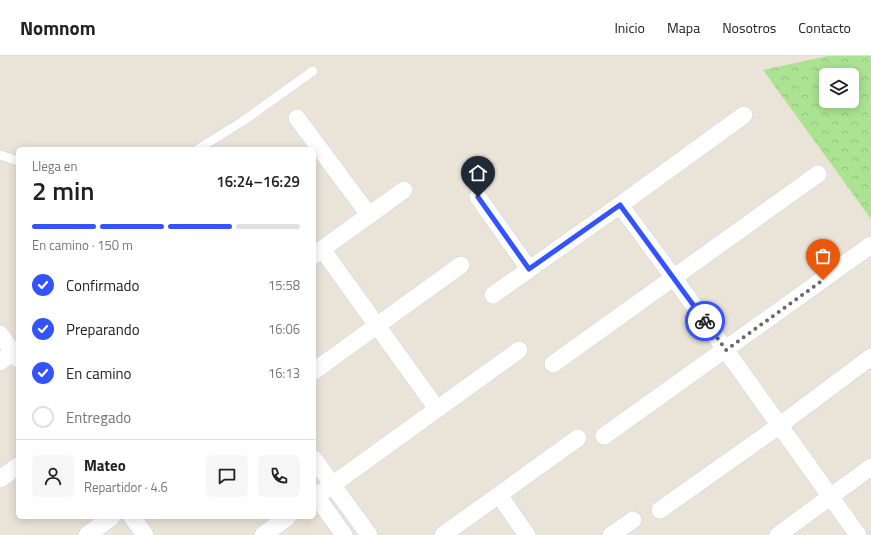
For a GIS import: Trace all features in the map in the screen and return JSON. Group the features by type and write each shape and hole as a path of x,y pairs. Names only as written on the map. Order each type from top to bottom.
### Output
{"street":[{"path":"493,295 744,115"},
{"path":"297,118 369,215"},
{"path":"553,364 818,174"},
{"path":"404,190 318,252 377,326 437,408"},
{"path":"478,197 529,269"},
{"path":"620,205 831,495 858,535"},
{"path":"604,436 871,246"},
{"path":"316,370 461,265"},
{"path":"0,334 10,358"},
{"path":"316,495 519,350"},
{"path":"660,510 871,358"},
{"path":"443,535 578,438"},
{"path":"316,462 369,535"},
{"path":"0,479 16,467"},
{"path":"778,535 871,467"},
{"path":"499,495 527,535"},
{"path":"316,497 344,535"},
{"path":"87,535 109,519"},
{"path":"133,519 145,535"},
{"path":"263,535 285,519"},
{"path":"611,535 633,520"}],"lane":[{"path":"201,147 243,121 313,71"},
{"path":"0,155 16,160"}],"green space":[{"path":"828,56 871,56 871,219 763,70"}],"way so far":[{"path":"705,321 726,350 823,280"}],"route":[{"path":"478,197 529,269 620,205 705,321"}]}
